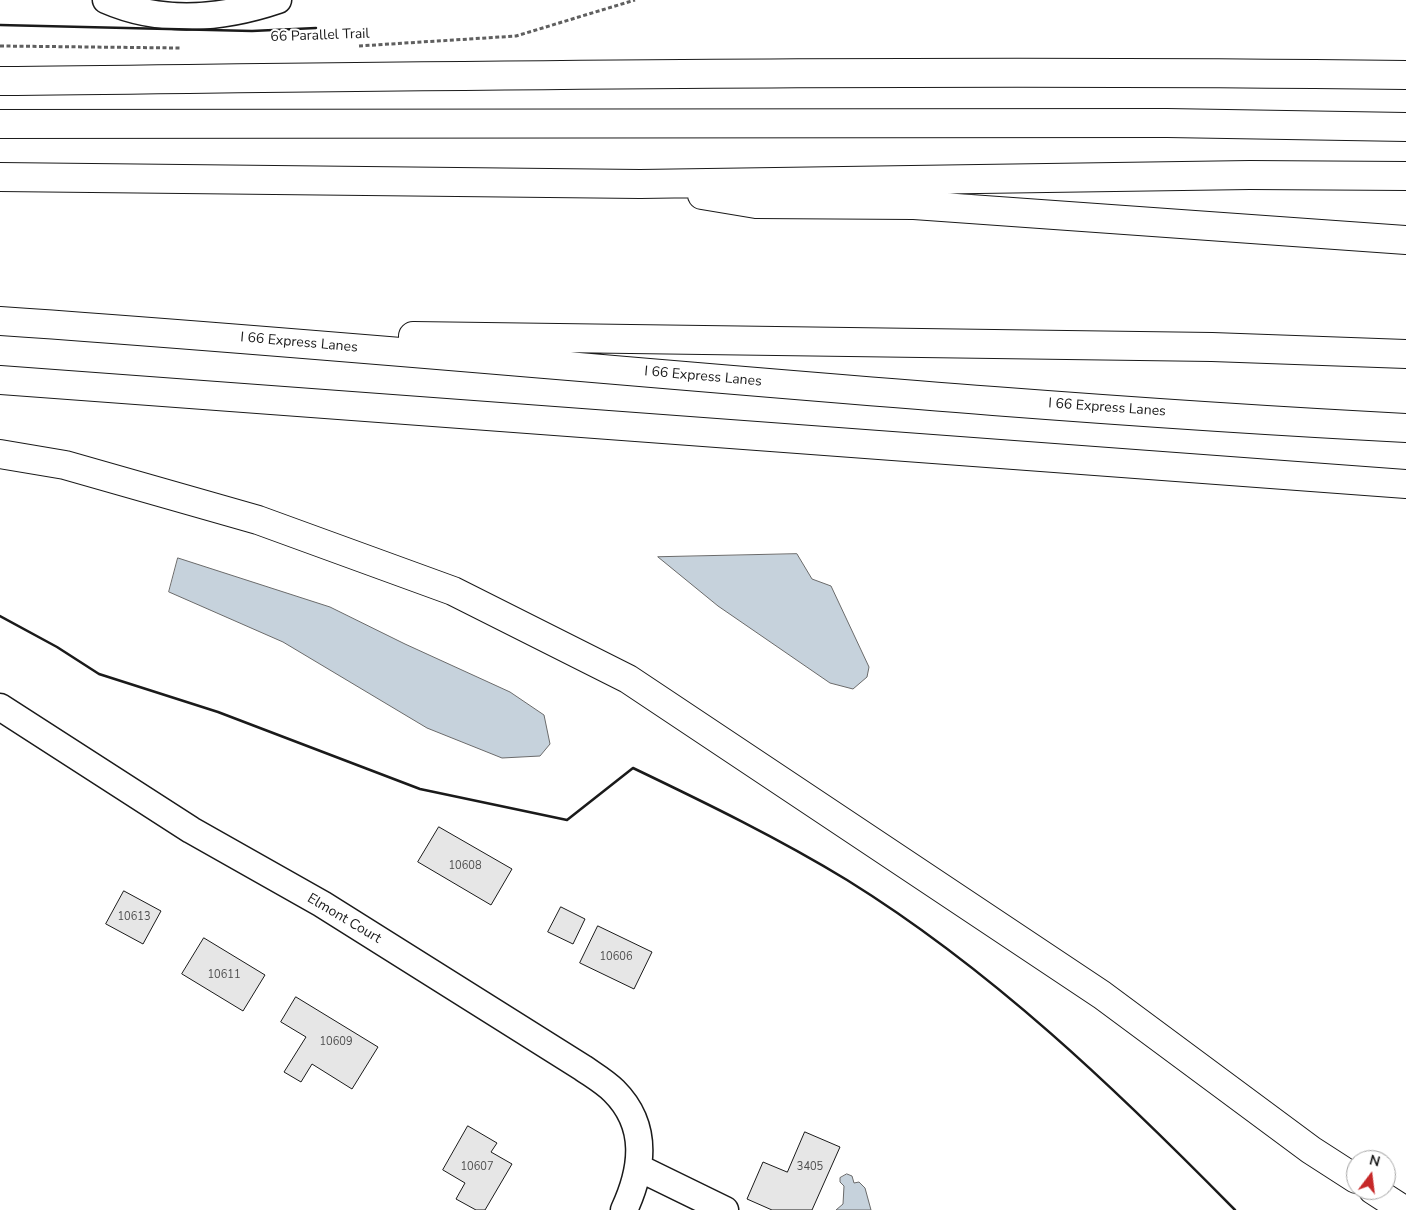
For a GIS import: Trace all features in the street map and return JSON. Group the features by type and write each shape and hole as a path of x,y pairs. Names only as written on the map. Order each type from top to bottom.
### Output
{"highway":[{"path":"1117,71 1406,59"},
{"path":"0,81 719,73 1117,71 1406,75"},
{"path":"0,124 1167,123 1406,127"},
{"path":"0,177 640,184 1250,175 1406,176"},
{"path":"640,184 756,204 914,205 1406,240"},
{"name":"I 66 Express Lanes","path":"0,321 172,333 810,386 1305,423 1406,428"},
{"path":"172,333 1193,346 1406,354"},
{"path":"0,380 1406,484"},
{"path":"0,454 65,465 258,520 453,591 628,679 1102,995 1311,1150 1346,1173"},
{"path":"1388,1200 1404,1210"}],"street":[{"path":"106,0 143,12 199,17 232,12 278,0"},
{"name":"Elmont Court","path":"0,707 191,830 322,904 583,1068 614,1091 628,1108 637,1126 641,1146 639,1168 624,1210"},
{"path":"639,1168 725,1210"}],"path":[{"name":"66 Parallel Trail","path":"354,46 516,36 635,0"},
{"path":"0,46 188,48"}],"shaded area":[{"path":"797,554 812,579 831,586 869,667 867,677 853,689 830,683 718,606 658,557"},
{"path":"178,558 330,607 510,692 544,715 550,744 540,756 502,758 427,728 283,642 169,592"},
{"path":"847,1174 852,1176 854,1183 859,1182 865,1188 871,1210 836,1210 843,1204 844,1186 840,1182 840,1178"}],"building":[{"path":"439,827 512,869 491,905 418,862"},
{"path":"124,891 161,911 143,944 106,924"},
{"path":"561,907 585,919 573,944 548,932"},
{"path":"598,926 652,952 634,989 580,963"},
{"path":"204,938 265,975 243,1011 182,974"},
{"path":"296,997 378,1047 352,1089 312,1064 301,1082 284,1072 306,1037 281,1022"},
{"path":"468,1126 497,1143 491,1152 512,1164 485,1210 476,1210 456,1199 465,1183 443,1170"},
{"path":"805,1132 840,1147 812,1210 772,1210 747,1199 763,1162 787,1172"}],"wall":[{"path":"0,25 252,31 316,28"},
{"path":"0,616 57,647 99,674 218,712 420,789 567,820 633,768 741,821 847,880 900,915 952,953 1051,1033 1145,1120 1235,1210"}]}
